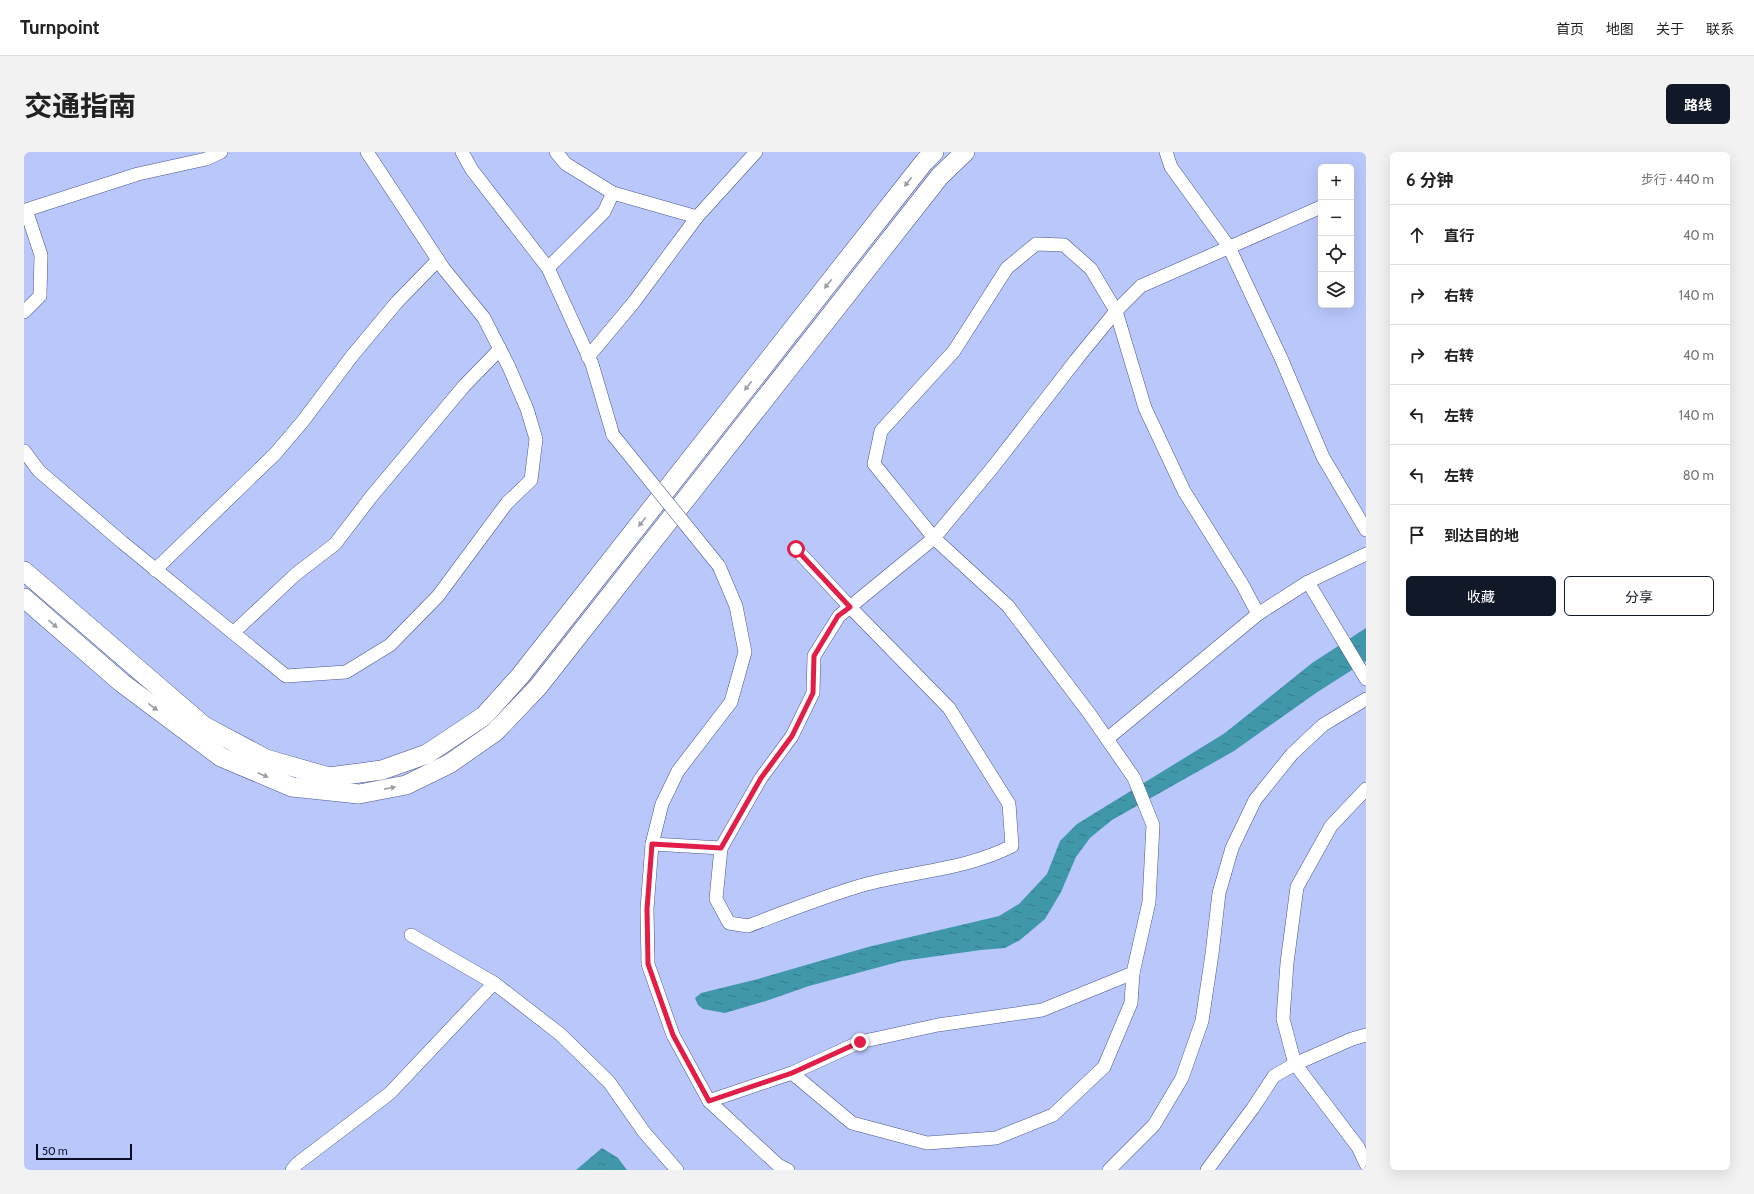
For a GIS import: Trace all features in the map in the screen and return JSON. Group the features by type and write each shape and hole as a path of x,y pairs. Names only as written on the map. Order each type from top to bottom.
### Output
{"street":[{"path":"24,312 40,296 41,255 26,210 138,174 206,159 221,152"},
{"path":"24,451 39,471 155,570 286,676 346,672 390,645 438,596 507,503 531,480 536,440 527,409 500,348 484,318 438,260 367,152"},
{"path":"462,152 472,170 548,268 588,357 613,435 719,566 736,606 745,652 731,702 678,771 662,804 652,844 647,909 648,964 673,1035 709,1101 778,1165 788,1170"},
{"path":"556,152 566,164 613,193 697,217"},
{"path":"588,357 634,302 697,217 756,152"},
{"path":"24,571 204,726 266,759 329,777 382,770 428,754 484,716 520,676 924,162 934,152"},
{"path":"24,598 122,684 221,757 292,787 359,794 406,785 449,764 494,732 538,686 940,176 965,152"},
{"path":"1166,152 1172,167 1229,247 1282,358 1323,458 1366,530"},
{"path":"548,268 604,212 613,193"},
{"path":"796,549 850,607 949,708 1009,804 1012,846 993,856 945,869 863,885 748,926 729,923 716,899 721,848 761,778 792,736 813,693 814,656 838,616 850,607 934,538 993,467 1116,311 1141,286 1318,208"},
{"path":"792,1073 852,1123 927,1143 996,1138 1052,1115 1104,1067 1131,1003 1133,973 1149,902 1153,825 1134,778 1107,739 1008,606 934,538 874,464 882,431 954,351 1006,268 1036,244 1064,245 1091,269 1116,311 1145,408 1184,491 1242,584 1258,614"},
{"path":"155,570 275,454 303,421 352,356 392,308 438,260"},
{"path":"233,633 296,574 335,544 464,386 500,348"},
{"path":"1107,739 1258,614 1308,582 1366,554"},
{"path":"1308,582 1339,636 1365,677"},
{"path":"1109,1170 1154,1125 1182,1078 1202,1021 1219,893 1232,848 1255,800 1292,754 1323,725 1366,699"},
{"path":"1364,1157 1295,1064 1283,1019 1287,963 1297,887 1331,826 1366,789"},
{"path":"652,844 721,848"},
{"path":"410,935 494,984 560,1034 609,1082 644,1132 677,1170"},
{"path":"709,1101 792,1073 860,1042 938,1025 1042,1010 1133,973"},
{"path":"292,1170 297,1164 390,1093 494,984"},
{"path":"1207,1170 1253,1108 1274,1076 1295,1064 1352,1039 1366,1035"}],"water":[{"path":"1366,628 1366,661 1316,693 1234,751 1112,820 1090,838 1076,857 1061,892 1045,919 1020,940 1005,948 902,961 809,986 725,1013 703,1009 698,1005 695,998 701,993 758,979 868,947 999,916 1019,904 1047,874 1060,841 1077,824 1225,733 1312,663"},
{"path":"602,1148 618,1158 627,1170 576,1170"}],"route":[{"path":"796,549 850,607 838,616 814,656 813,693 792,736 761,778 721,848 652,844 647,909 648,964 673,1035 709,1101 792,1073 860,1042"}]}
